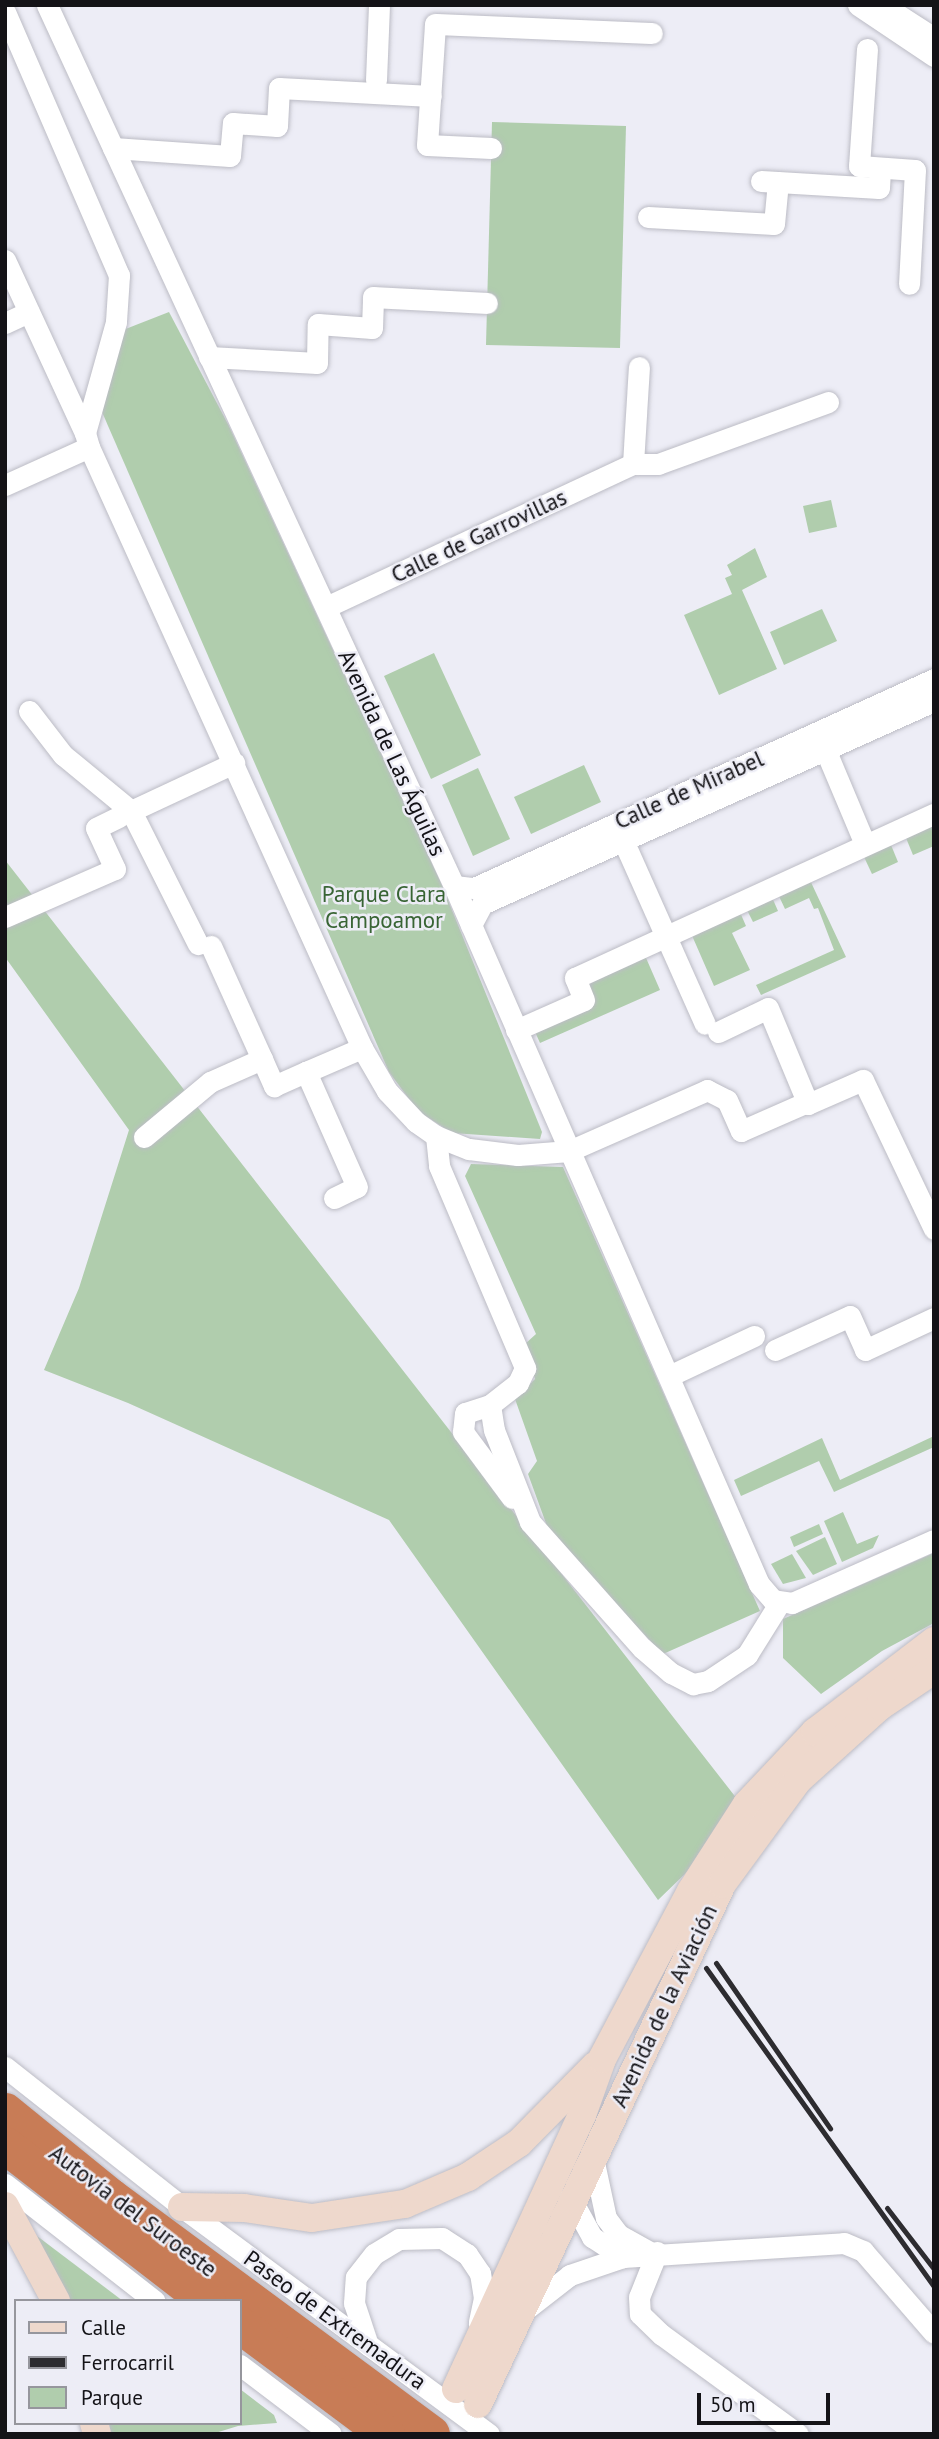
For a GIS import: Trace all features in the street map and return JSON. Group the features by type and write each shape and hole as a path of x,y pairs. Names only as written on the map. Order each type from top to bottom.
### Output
{"highway":[{"name":"Autovía del Suroeste","path":"5,2111 111,2197 431,2434"},
{"name":"Autovía del Suroeste","path":"5,2145 204,2299"},
{"path":"242,2326 386,2434"}],"main road":[{"name":"Avenida de la Aviación","path":"934,1641 815,1732 747,1804 691,1891 602,2059 564,2153 473,2348 467,2396 521,2314 722,1884 798,1780 880,1706 934,1670"},
{"path":"182,2207 244,2208 312,2218 405,2204 468,2177 519,2143 602,2059"},
{"path":"5,2206 55,2299"}],"street":[{"name":"Avenida de Las Águilas","path":"47,5 454,886 759,1584 768,1597 786,1603"},
{"path":"376,80 379,5"},
{"path":"858,5 934,56"},
{"path":"883,5 934,38"},
{"path":"5,12 119,275 116,322 87,440 5,485"},
{"path":"491,148 427,145 435,24 652,33"},
{"path":"867,49 859,166 924,171 909,284"},
{"path":"113,148 230,156 233,123 277,126 279,88 430,96"},
{"path":"648,217 774,224 769,181 879,188 880,168"},
{"path":"5,260 362,1048 402,1110 436,1136 488,1153 569,1151 706,1090 727,1100 741,1132 863,1080 934,1229"},
{"path":"209,357 317,363 318,324 372,328 373,297 487,303"},
{"path":"5,323 29,312"},
{"path":"633,464 639,367"},
{"name":"Calle de Garrovillas","path":"326,607 633,464 658,464 828,401"},
{"name":"Calle de Mirabel","path":"454,886 474,888 931,696"},
{"name":"Calle de Mirabel","path":"471,925 482,904 825,750 931,696"},
{"path":"29,711 63,755 125,814 205,945 274,1086 362,1048"},
{"path":"825,750 864,841"},
{"path":"5,917 115,869 96,828 234,763"},
{"path":"516,1030 584,1000 575,978 864,841 934,814"},
{"name":"Calle de Mirabel","path":"623,840 666,937 711,1028 768,1008 808,1103"},
{"path":"144,1137 210,1082 262,1059"},
{"path":"306,1072 357,1187 334,1198"},
{"path":"436,1136 439,1166 525,1368 519,1383 489,1405 465,1413 463,1432 530,1522 642,1648 671,1673 692,1684 708,1681 747,1655 786,1603 934,1540"},
{"path":"775,1350 850,1316 865,1350 934,1318"},
{"path":"669,1376 754,1336"},
{"path":"489,1405 494,1430 530,1522"},
{"name":"Paseo de Extremadura","path":"5,2067 182,2207 489,2434"},
{"path":"564,2153 572,2205 592,2237 623,2257"},
{"path":"593,2156 606,2218 620,2235 655,2253"},
{"path":"5,2184 152,2299"},
{"name":"Avenida de la Aviación","path":"368,2345 355,2303 356,2277 374,2254 398,2239 422,2235 442,2238 467,2254 480,2273 484,2298 473,2348"},
{"path":"521,2314 570,2275 623,2257 844,2243 863,2251 934,2333"},
{"path":"655,2253 639,2297 640,2314 662,2335 798,2434"},
{"path":"242,2367 331,2434"}],"green space":[{"path":"492,122 626,126 620,348 486,345"},
{"name":"Parque Clara Campoamor","path":"169,312 229,426 441,883 542,1132 540,1139 452,1133 418,1111 389,1072 102,412 123,330"},
{"path":"831,500 837,527 809,533 803,506"},
{"path":"755,548 767,577 742,590 777,669 719,695 684,615 732,594 725,578 732,575 727,565"},
{"path":"822,609 837,641 784,665 770,632"},
{"path":"434,653 481,755 431,779 384,676"},
{"path":"584,765 601,802 531,834 514,797"},
{"path":"478,768 510,839 473,856 442,785"},
{"path":"932,826 934,846 913,855 906,838"},
{"path":"891,845 898,862 872,874 864,857"},
{"path":"5,860 748,1813 658,1900 389,1520 128,1403 44,1370 79,1288 129,1130 5,957"},
{"path":"809,878 846,957 761,995 756,985 834,950 818,908 814,909 809,898 785,909 777,892"},
{"path":"771,895 778,911 753,922 747,910"},
{"path":"739,910 746,926 732,933 750,970 714,986 690,931"},
{"path":"643,951 660,990 540,1043 532,1025 588,1000 579,980"},
{"path":"471,1164 563,1167 760,1611 663,1654 551,1537 528,1474 537,1461 515,1399 535,1379 525,1344 536,1334 465,1176"},
{"path":"934,1436 934,1447 834,1492 819,1461 741,1496 734,1480 822,1438 840,1480"},
{"path":"843,1512 857,1544 879,1535 873,1548 842,1562 824,1521"},
{"path":"819,1524 823,1534 794,1547 790,1537"},
{"path":"825,1537 837,1564 813,1575 796,1551"},
{"path":"934,1553 934,1623 882,1651 821,1694 783,1658 783,1619"},
{"path":"792,1554 806,1578 783,1584 771,1564"},
{"path":"37,2236 120,2299 65,2299"},
{"path":"242,2391 274,2415 277,2423 238,2426 212,2434 111,2434 109,2425 242,2425"}],"railway":[{"path":"716,1963 830,2128"},
{"path":"706,1968 934,2286"},
{"path":"887,2208 934,2269"}]}
